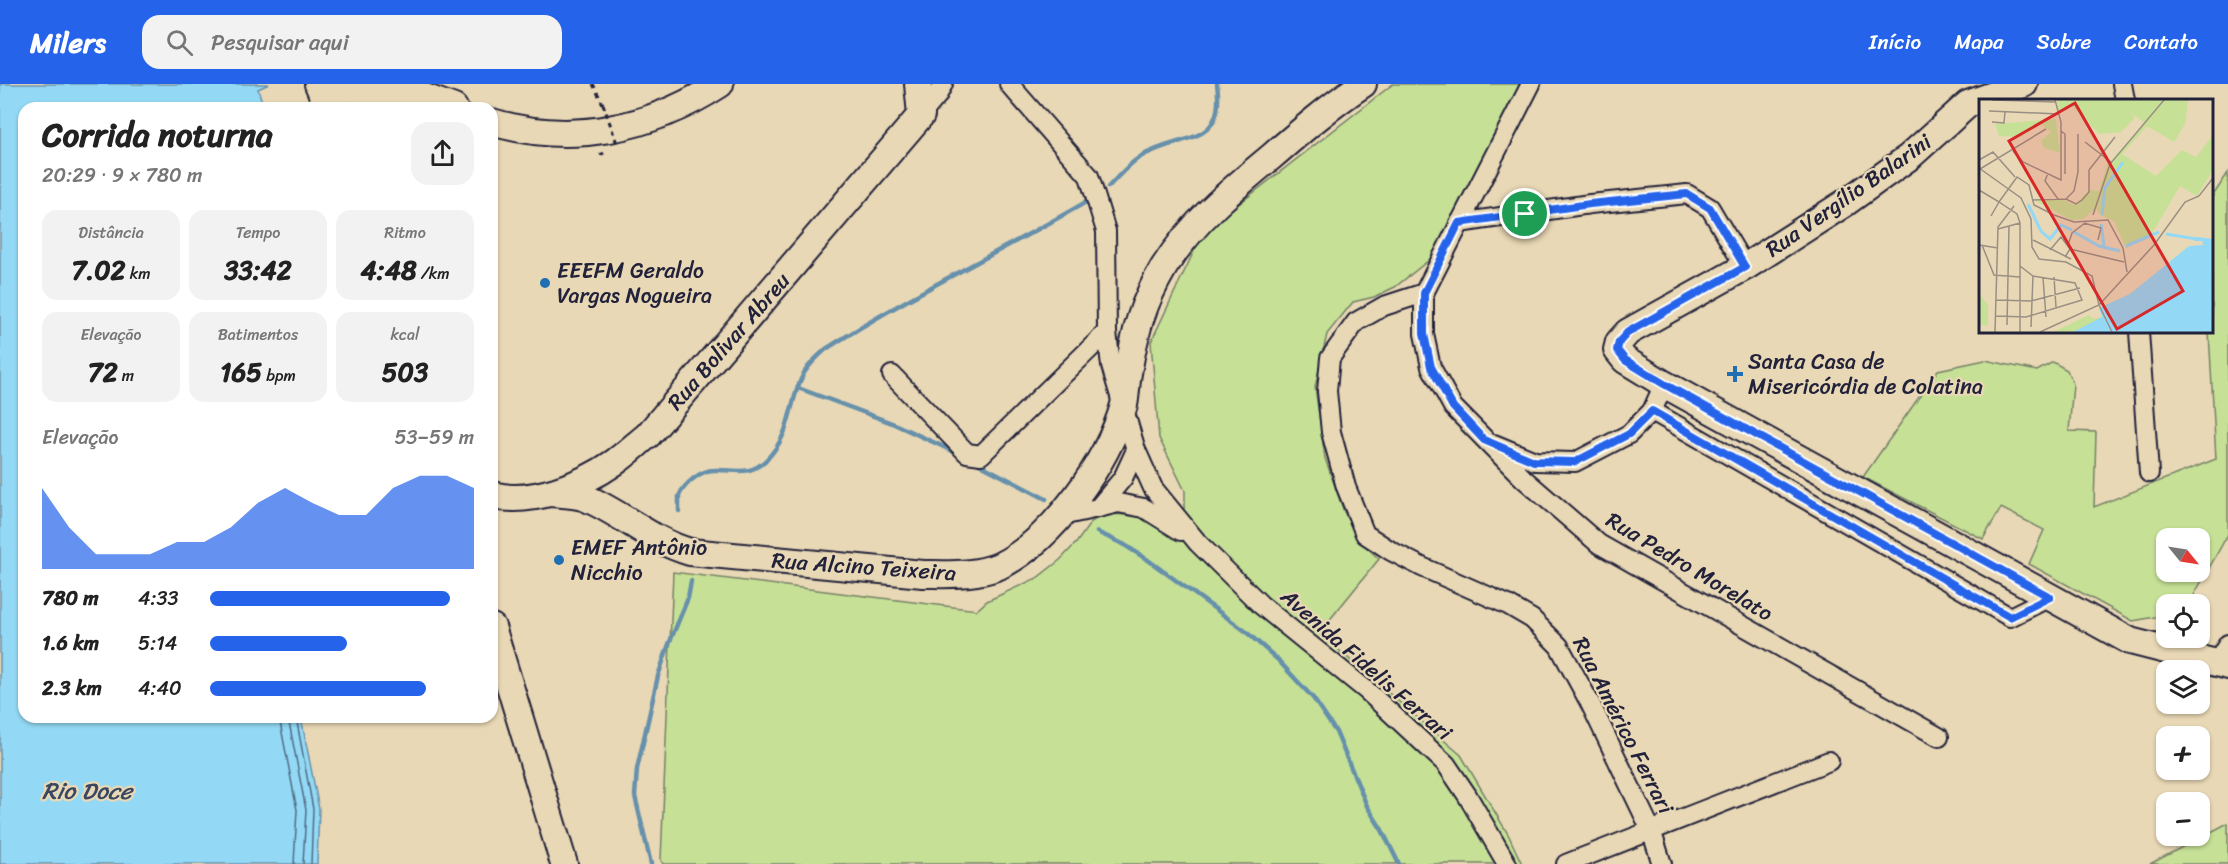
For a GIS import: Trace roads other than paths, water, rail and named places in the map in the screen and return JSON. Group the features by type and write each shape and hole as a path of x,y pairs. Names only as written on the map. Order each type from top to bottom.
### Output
{"main road":[{"path":"318,84 326,102"},
{"path":"394,84 437,102"},
{"path":"918,84 921,115"},
{"name":"Rua Alcino Teixeira","path":"549,493 570,494 585,498 654,539 670,547 690,552 923,574 955,575 978,572 997,566 1040,538 1061,516 1098,463 1124,405 1128,374 1142,310 1178,246 1221,199 1338,101 1363,84"},
{"name":"Rua Vergílio Balarini","path":"1982,99 2024,84"},
{"path":"498,123 529,131 584,134 632,124 670,110 719,86"},
{"path":"336,102 340,91 352,87 372,92 420,96"},
{"name":"Rua Vergílio Balarini","path":"1664,384 1625,360 1617,350 1619,342 1628,332 1745,267 1845,203 1910,157 1968,104 1979,100"},
{"name":"Rua Bolivar Abreu","path":"503,497 549,493 595,474 615,462 648,435 921,115"},
{"path":"1664,384 2130,641 2224,658"},
{"path":"498,647 564,864"}],"street":[{"path":"921,115 944,84"},
{"name":"Avenida Fidelis Ferrari","path":"1009,84 1089,176 1106,231 1107,332 1111,366 1136,450 1153,488 1198,543 1261,605 1366,690 1446,764 1507,864"},
{"path":"1424,293 1531,84"},
{"path":"2122,84 2125,99"},
{"path":"1459,223 1590,204 1687,194 1710,208 1745,267"},
{"name":"Rua Pedro Morelato","path":"1424,293 1424,334 1431,367 1453,407 1484,440 1599,544 1939,737"},
{"name":"Rua Américo Ferrari","path":"1424,293 1384,306 1356,322 1330,358 1327,391 1331,432 1353,506 1365,534 1422,567 1524,614 1559,646 1590,703 1651,831 1662,864"},
{"path":"892,375 967,453 981,455 1107,332"},
{"path":"2139,333 2149,473"},
{"path":"1484,440 1534,461 1575,462 1629,434 1652,411 1664,384"},
{"path":"1652,411 2010,617 2050,597"},
{"path":"1098,508 1123,478 1136,450"},
{"name":"Avenida Fidelis Ferrari","path":"1061,516 1118,503 1144,508 1170,522 1198,543"},
{"path":"1566,864 1828,761"}],"water":[{"name":"Rio Doce","path":"0,84 269,84 258,89 262,102 18,102 18,723 302,723 319,809 317,864 0,864"}],"waterway":[{"path":"1108,187 1128,166 1142,156 1198,135 1208,128 1215,119 1218,104 1217,84"},
{"path":"679,511 681,491 699,475 714,470 754,469 766,460 775,449 786,428 804,373 826,349 890,310 1086,202"},
{"path":"798,388 892,423 959,454"},
{"path":"975,462 1046,499"},
{"path":"1097,532 1123,544 1148,560 1244,630 1277,659 1313,698 1336,732 1367,806 1399,864"},
{"path":"651,864 635,796 637,769 658,676 688,598 691,581"}],"place":[{"name":"EEEFM Geraldo Vargas Nogueira","path":"545,283"},
{"name":"Santa Casa de Misericórdia de Colatina","path":"1735,374"},
{"name":"EMEF Antônio Nicchio","path":"559,560"}]}
